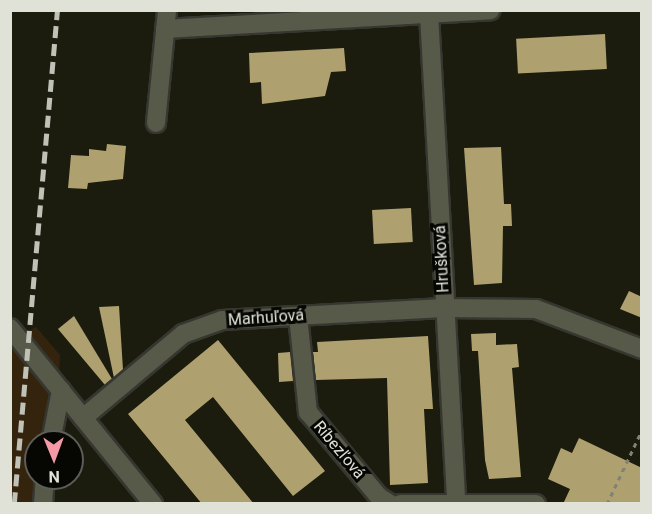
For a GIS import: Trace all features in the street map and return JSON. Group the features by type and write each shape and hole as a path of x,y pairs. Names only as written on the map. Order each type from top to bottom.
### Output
{"street":[{"path":"156,123 167,10"},
{"path":"165,29 490,10"},
{"name":"Hrušková","path":"429,14 456,502"},
{"name":"Marhuľová","path":"83,418 183,334 222,320 444,308 536,309 642,349"},
{"name":"Ríbezľová","path":"298,316 308,412 379,497 390,504"},
{"path":"10,328 153,504"},
{"path":"53,430 61,390"},
{"path":"400,504 456,502 536,504"}],"path":[{"path":"607,504 642,430"}],"shaded area":[{"path":"36,327 60,355 57,430 24,430 24,490 54,490 53,503 11,503 10,341"}],"building":[{"path":"605,34 607,69 518,74 516,39"},
{"path":"344,48 346,71 331,72 325,96 262,104 261,82 250,83 249,53"},
{"path":"107,144 126,146 123,179 88,183 87,189 68,188 71,155 89,156 89,149 106,151"},
{"path":"501,147 504,204 511,204 512,226 503,226 502,283 474,285 464,148"},
{"path":"411,208 413,242 374,244 372,210"},
{"path":"629,291 642,297 642,318 620,309"},
{"path":"119,306 123,370 114,378 99,307"},
{"path":"74,316 112,379 105,385 58,329"},
{"path":"496,333 496,345 517,344 519,367 512,368 521,477 489,479 485,460 478,351 472,351 471,334"},
{"path":"428,336 433,409 424,409 428,483 390,485 387,378 316,380 313,352 318,352 317,342"},
{"path":"218,340 325,471 293,496 213,397 185,420 254,504 202,504 128,414"},
{"path":"290,352 293,381 279,382 278,353"},
{"path":"579,438 642,468 642,504 563,504 570,489 548,479 561,448 572,453"}],"railway":[{"path":"14,504 57,10"}]}
